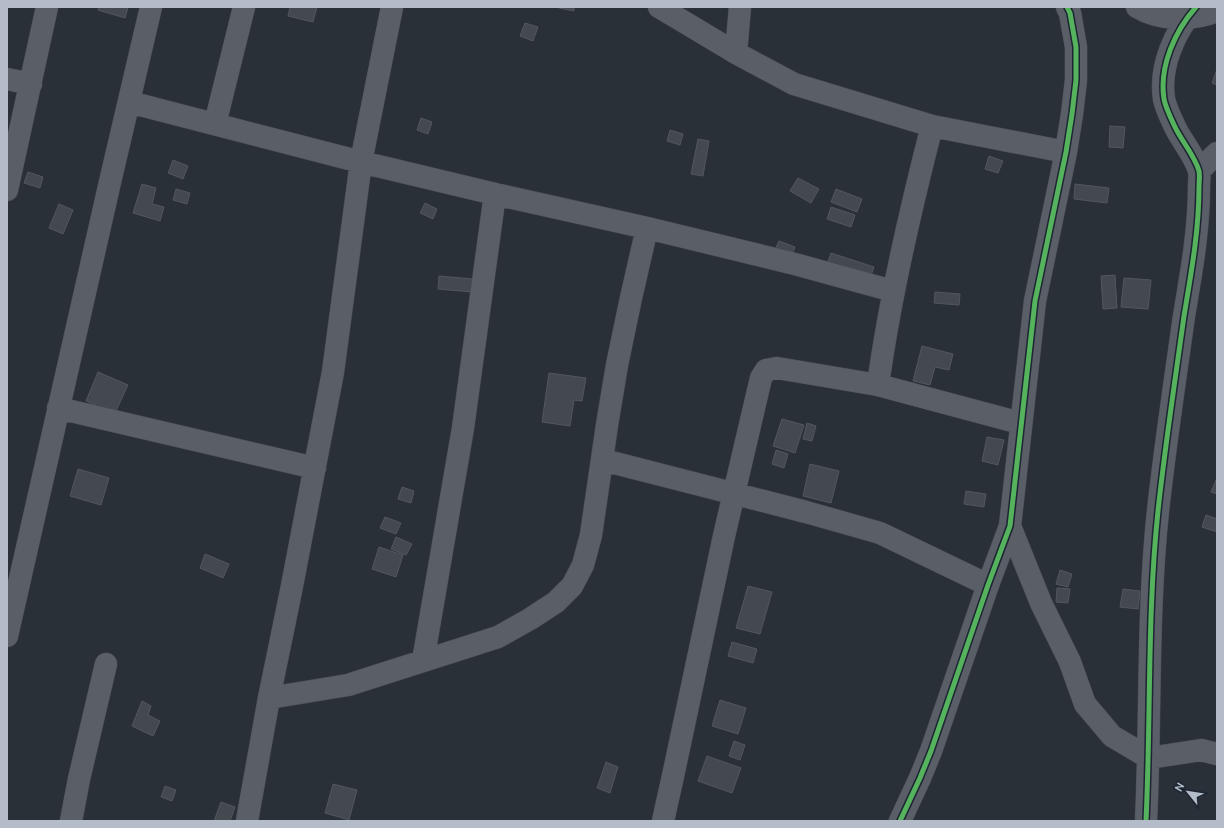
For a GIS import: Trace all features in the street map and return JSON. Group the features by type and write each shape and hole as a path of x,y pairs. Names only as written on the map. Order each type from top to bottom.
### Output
{"street":[{"path":"7,190 47,7"},
{"path":"7,636 58,408 152,7"},
{"path":"215,124 244,7"},
{"path":"247,821 269,698 292,592 333,372 361,162 392,7"},
{"path":"659,7 736,53 794,84 932,126 1066,152"},
{"path":"736,53 740,7"},
{"path":"900,821 931,751 988,585 1010,526 1020,423 1035,301 1066,152 1076,80 1076,47 1070,14 1067,7"},
{"path":"1138,7 1160,15 1191,13 1202,16 1217,11"},
{"path":"1146,821 1149,758 1152,576 1169,420 1197,232 1199,171 1175,128 1167,109 1164,98 1164,74 1172,45 1191,13"},
{"path":"7,79 31,84"},
{"path":"129,102 361,162 791,263 893,291"},
{"path":"878,385 885,330 893,291 932,126"},
{"path":"1199,171 1217,153"},
{"path":"423,661 463,428 495,194"},
{"path":"269,698 348,685 498,637 556,602 572,586 582,565 591,535 617,365 647,228"},
{"path":"663,821 674,776 734,494 761,378 766,370 777,368 878,385 1020,423"},
{"path":"58,408 315,468"},
{"path":"603,460 806,512 880,533 988,585"},
{"path":"1010,526 1042,603 1070,662 1085,704 1112,736 1149,758 1201,750 1217,754"},
{"path":"71,821 79,779 106,664"}],"building":[{"path":"99,7 128,7 125,18 98,10"},
{"path":"290,7 317,7 313,22 288,16"},
{"path":"574,7 574,11 559,8"},
{"path":"525,23 538,27 533,41 520,36"},
{"path":"1217,69 1217,85 1212,83"},
{"path":"421,118 432,122 428,134 417,130"},
{"path":"1110,126 1125,127 1123,148 1109,147"},
{"path":"670,130 683,134 680,145 667,141"},
{"path":"698,139 709,141 703,176 691,174"},
{"path":"989,156 1003,161 998,173 985,169"},
{"path":"173,160 188,166 183,179 168,173"},
{"path":"28,172 43,177 40,188 24,183"},
{"path":"798,178 819,189 811,203 790,191"},
{"path":"142,184 156,188 152,204 164,207 160,221 133,213"},
{"path":"1075,184 1109,188 1107,203 1074,199"},
{"path":"176,189 190,193 187,204 173,200"},
{"path":"836,189 862,199 857,212 831,202"},
{"path":"425,203 437,209 433,219 420,213"},
{"path":"59,204 73,210 63,234 49,228"},
{"path":"831,207 855,215 851,227 827,219"},
{"path":"779,241 795,247 791,258 774,252"},
{"path":"831,253 874,267 869,281 826,267"},
{"path":"1115,275 1117,308 1103,309 1101,276"},
{"path":"439,276 473,279 472,292 438,289"},
{"path":"1124,278 1151,280 1148,309 1121,307"},
{"path":"935,292 960,294 959,305 934,303"},
{"path":"922,346 953,354 949,370 935,367 930,385 913,381"},
{"path":"98,372 128,385 115,413 86,401"},
{"path":"549,373 586,378 582,401 574,400 570,426 542,422"},
{"path":"782,419 804,425 795,453 773,446"},
{"path":"807,423 816,426 812,441 803,439"},
{"path":"987,437 1004,440 998,465 982,461"},
{"path":"776,450 788,454 784,468 772,464"},
{"path":"810,464 839,471 831,503 803,496"},
{"path":"78,469 109,478 101,505 70,496"},
{"path":"1217,478 1217,494 1211,492"},
{"path":"402,487 414,491 411,503 398,499"},
{"path":"966,491 986,494 984,507 964,504"},
{"path":"1206,515 1217,519 1217,532 1202,527"},
{"path":"385,517 401,523 396,534 380,528"},
{"path":"396,537 412,544 406,555 391,549"},
{"path":"379,547 403,555 396,577 372,569"},
{"path":"205,554 229,564 223,578 200,568"},
{"path":"1060,570 1072,574 1068,587 1056,584"},
{"path":"748,586 772,592 760,634 736,628"},
{"path":"1057,588 1070,589 1068,603 1056,602"},
{"path":"1123,589 1140,591 1138,609 1120,607"},
{"path":"732,642 757,649 753,663 728,656"},
{"path":"720,700 746,708 738,734 712,726"},
{"path":"142,701 151,706 148,715 160,721 153,736 132,726"},
{"path":"734,741 745,745 740,760 729,756"},
{"path":"707,756 741,768 732,793 698,781"},
{"path":"606,762 618,767 610,793 597,788"},
{"path":"333,784 357,790 349,820 325,813"},
{"path":"165,786 176,790 172,801 161,797"},
{"path":"221,802 235,807 230,821 214,821"}],"cycle path":[{"path":"900,821 931,751 988,585 1010,526 1035,301 1066,152 1076,80 1076,47 1070,13 1067,7"},
{"path":"1146,821 1152,588 1158,511 1184,316 1192,268 1199,203 1199,171 1167,110 1163,87 1166,62 1170,50 1181,27 1196,7"}]}
